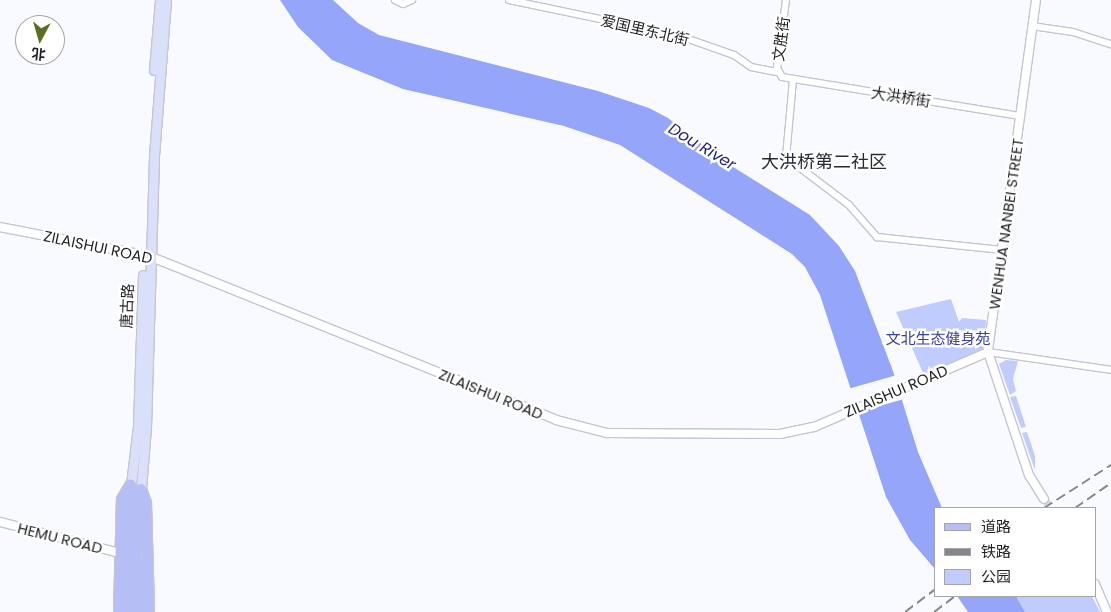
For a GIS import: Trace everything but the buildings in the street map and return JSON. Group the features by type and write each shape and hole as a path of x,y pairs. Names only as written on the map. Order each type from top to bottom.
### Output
{"main road":[{"name":"唐古路","path":"136,487 146,427 146,255 160,0"},
{"name":"唐古路","path":"146,255 166,0"},
{"path":"126,612 136,487"},
{"path":"133,612 130,558 122,499 136,487"},
{"path":"136,487 146,503 150,612"},
{"path":"118,612 130,558"},
{"path":"130,558 142,612"}],"street":[{"path":"395,0 410,2"},
{"name":"爱国里东北街","path":"509,0 677,35 734,55 751,67 779,74"},
{"name":"文胜街","path":"779,74 786,0"},
{"name":"WENHUA NANBEI STREET","path":"1036,0 988,352 1029,476 1044,499"},
{"path":"1032,26 1073,32 1111,44"},
{"name":"大洪桥街","path":"779,74 794,80 1020,116"},
{"path":"794,80 786,157 849,205 877,238 1002,250"},
{"name":"ZILAISHUI ROAD","path":"0,227 146,255 419,366 582,428 634,435 780,434 814,427 849,409 988,352"},
{"path":"988,352 1111,370"},
{"name":"HEMU ROAD","path":"0,522 130,558"},
{"path":"1096,586 1108,612"}],"green space":[{"name":"文北生态健身苑","path":"951,299 959,322 962,318 986,320 984,350 924,375 896,312"},
{"path":"1006,360 1018,361 1013,379 1016,391 1010,395 999,364"},
{"path":"1016,396 1026,427 1021,428 1010,397"},
{"path":"1027,432 1035,456 1035,470 1022,433"},
{"path":"1017,597 1092,597 1100,612 1025,612"}],"water":[{"name":"Dou River","path":"280,0 333,0 358,23 379,35 598,91 649,108 668,118 722,160 810,215 839,246 855,271 893,371 918,452 942,507 934,507 934,568 910,540 886,497 820,295 805,267 792,254 620,145 564,126 403,89 332,60 298,27"},
{"path":"958,597 1017,597 1025,612 968,612"}],"pier":[{"path":"897,375 904,399 854,413 847,389"}],"tunnel":[{"path":"1044,499 1050,507"}],"railway":[{"path":"1046,507 1111,465"},
{"path":"1076,507 1111,483"},
{"path":"905,612 934,590"},
{"path":"934,612 954,597"}],"district":[{"name":"大洪桥第二社区","path":"824,162"}]}
